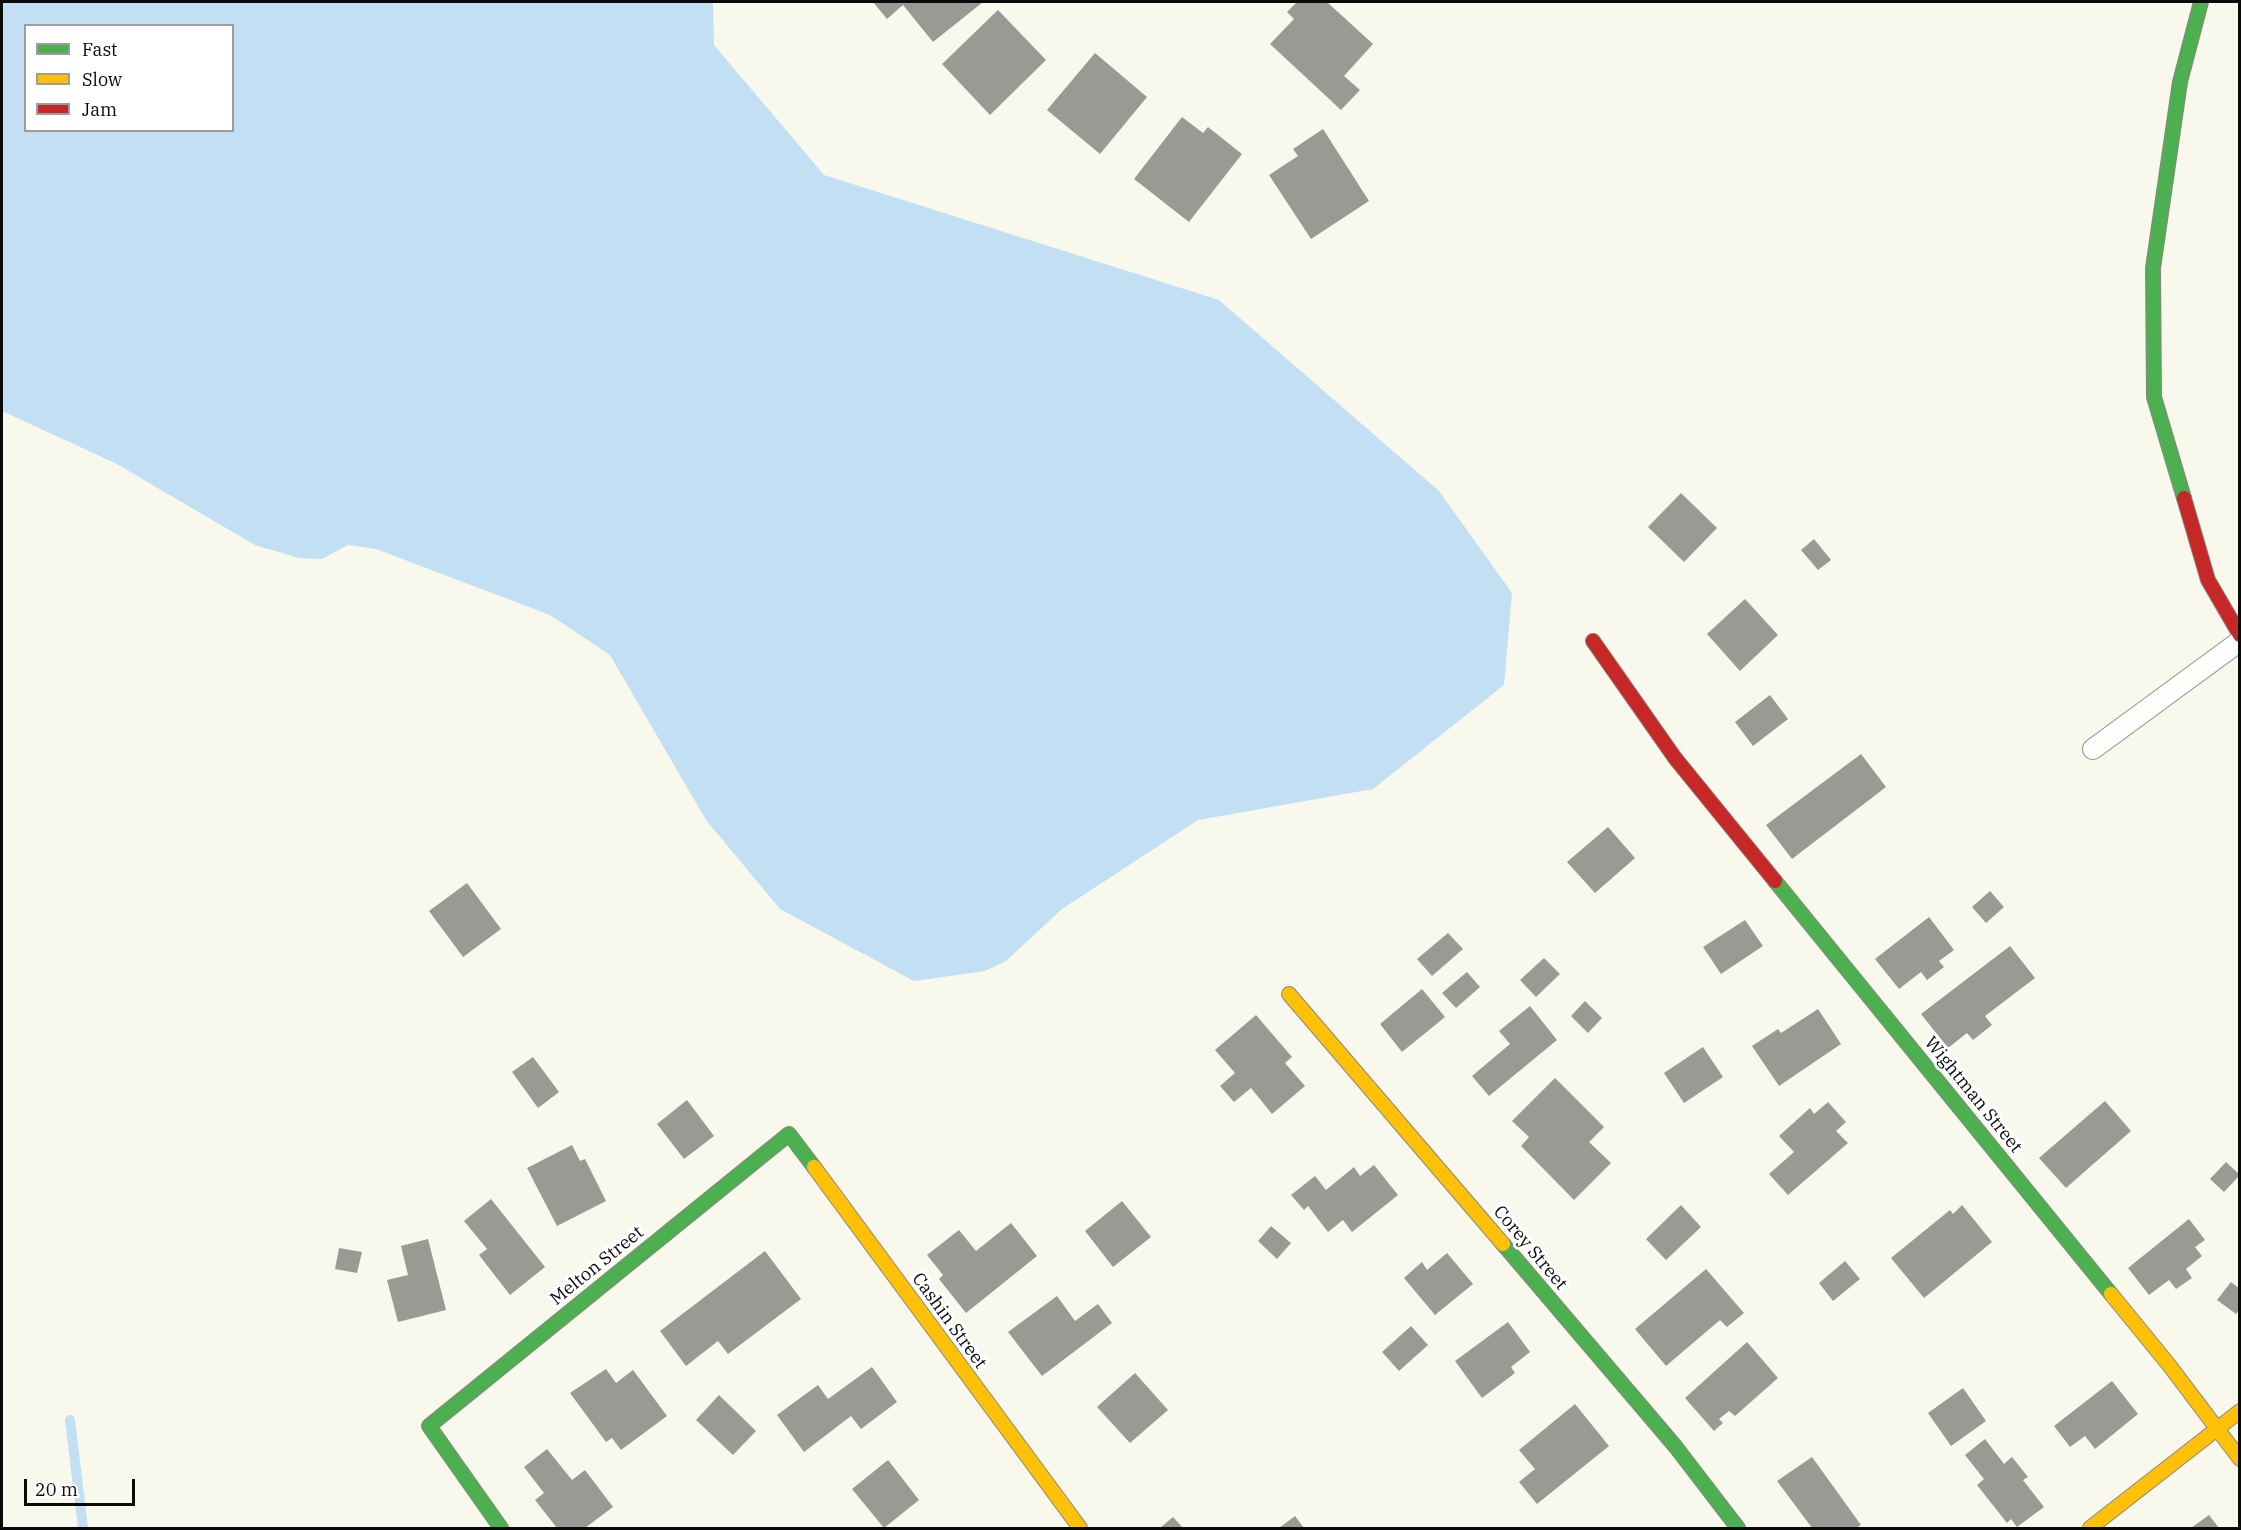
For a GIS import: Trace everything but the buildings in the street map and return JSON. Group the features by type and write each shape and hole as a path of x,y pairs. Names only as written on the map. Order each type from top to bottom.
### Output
{"street":[{"path":"2201,2 2180,82 2153,267 2154,396 2208,580 2240,634"},
{"name":"Wightman Street","path":"1593,641 1675,758 2169,1365 2240,1459"},
{"name":"Corey Street","path":"1290,994 1667,1437 1738,1528"},
{"name":"Melton Street","path":"501,1528 429,1426 789,1134"},
{"name":"Cashin Street","path":"789,1134 1080,1528"},
{"path":"2090,1528 2240,1411"}],"lane":[{"path":"2093,749 2240,641"}],"water":[{"path":"2,2 713,2 714,45 824,175 1219,300 1439,491 1512,593 1504,685 1373,789 1198,820 1062,909 1006,961 985,971 914,981 780,909 706,820 610,655 550,615 376,549 348,545 322,559 299,558 255,545 115,463 2,411"}],"waterway":[{"path":"70,1420 83,1528"}],"traffic: fast":[{"path":"2184,498 2154,397 2153,268 2180,82 2201,2"},
{"path":"1775,881 2111,1294"},
{"path":"501,1528 429,1426 789,1134 814,1167"},
{"path":"1503,1244 1675,1446 1738,1528"}],"traffic: slow":[{"path":"1289,994 1503,1244"},
{"path":"814,1167 1080,1528"},
{"path":"2111,1294 2169,1365 2240,1459"},
{"path":"2090,1528 2240,1411"}],"traffic: jam":[{"path":"2184,498 2208,580 2240,635"},
{"path":"1593,641 1675,758 1775,881"}]}
